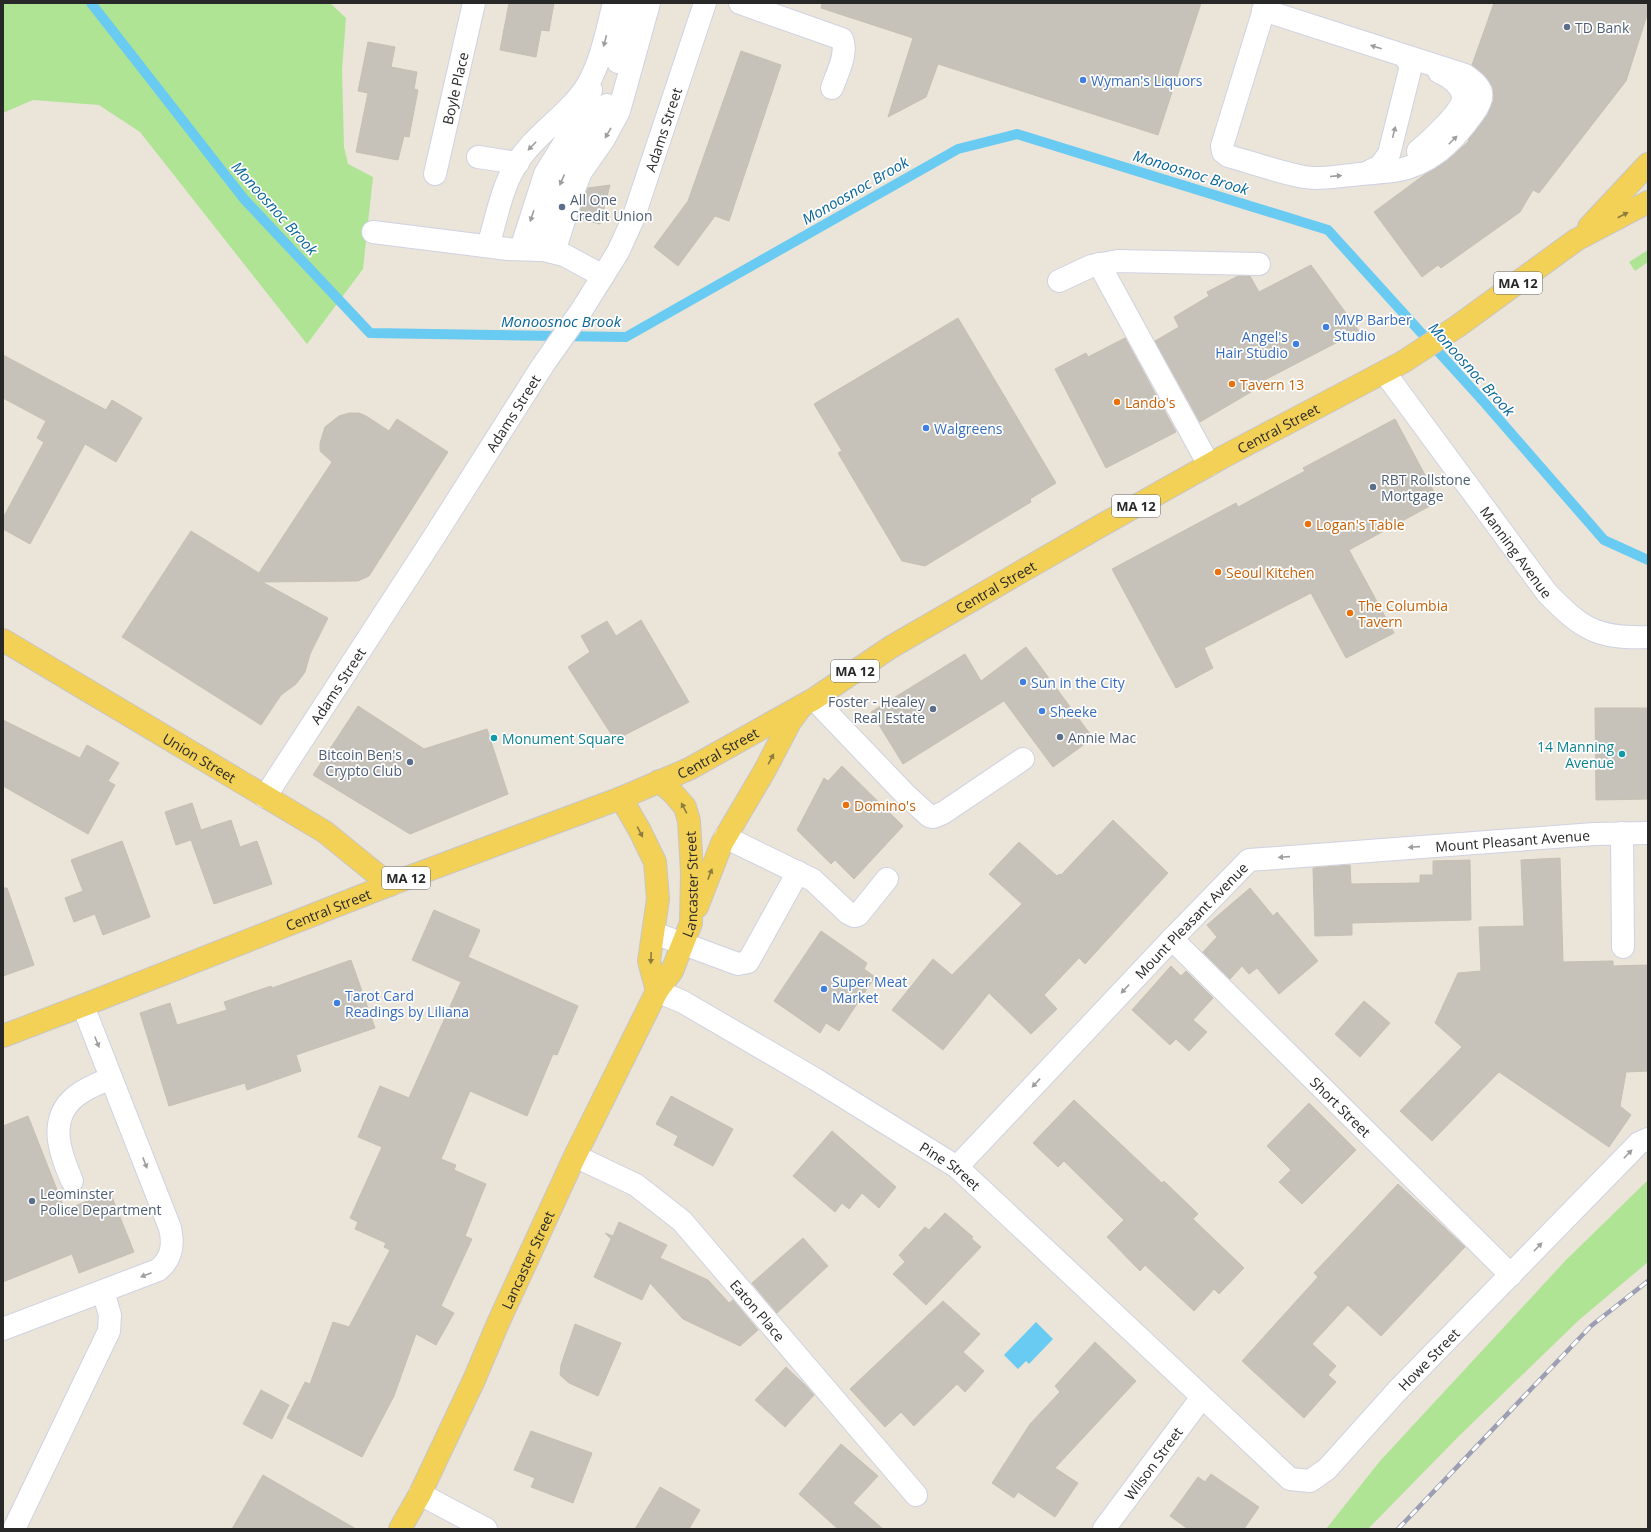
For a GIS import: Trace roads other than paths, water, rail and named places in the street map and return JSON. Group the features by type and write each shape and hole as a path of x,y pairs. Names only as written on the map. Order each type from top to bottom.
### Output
{"main road":[{"name":"MA 12","path":"1576,240 1648,164"},
{"name":"MA 12","path":"1394,367 1458,326 1576,240 1648,202"},
{"name":"Central Street","path":"3,1036 390,885 621,798 689,769 808,702 891,647 1102,525 1210,465 1394,367"},
{"name":"Union Street","path":"3,640 265,798 325,832 390,885"},
{"path":"691,923 725,837 765,770 790,722 808,702"},
{"name":"Lancaster Street","path":"400,1529 420,1494 474,1380 499,1321 575,1156 657,991 672,971 691,923 692,872 689,821 685,807 672,792 658,781"},
{"name":"Lancaster Street","path":"621,798 640,831 655,862 658,899 649,961 657,991"}],"street":[{"name":"Boyle Place","path":"435,174 474,3"},
{"path":"488,246 507,182 518,163 525,152 588,84 602,53 614,3"},
{"path":"538,250 557,191 569,163 607,106 632,3"},
{"path":"538,250 574,189 581,172 604,139 619,111 649,3"},
{"name":"Adams Street","path":"265,798 543,365 582,311 618,252 633,219 705,3"},
{"path":"740,3 785,10 842,39 844,51 832,88"},
{"path":"1265,7 1349,38 1404,56 1446,75 1458,85 1462,93 1463,100 1447,123 1432,140 1393,166 1366,173 1318,178 1305,177 1228,156 1223,152 1222,146 1265,7"},
{"path":"1366,173 1380,166 1388,154 1410,70 1410,64 1404,56"},
{"path":"538,250 545,174 582,114 588,100 596,66"},
{"path":"478,157 518,163"},
{"path":"373,232 488,246 538,250 564,255 603,276"},
{"path":"1059,281 1079,271 1099,264 1118,261 1259,264"},
{"path":"1099,264 1210,465"},
{"name":"Manning Avenue","path":"1394,367 1547,593 1584,627 1608,636 1648,637"},
{"path":"808,702 929,816 933,817 943,813 1023,759"},
{"path":"1622,833 1623,947"},
{"name":"Mount Pleasant Avenue","path":"957,1167 1172,939 1249,860 1586,834 1648,833"},
{"path":"725,837 813,880 848,913 854,916 858,915 887,879"},
{"path":"654,933 738,964 748,962 798,872"},
{"name":"Short Street","path":"1172,939 1511,1275"},
{"name":"Pine Street","path":"657,991 682,1002 815,1079 957,1167 1202,1397"},
{"path":"3,1329 158,1270 165,1265 173,1242 170,1228 83,1006"},
{"path":"72,1181 65,1165 58,1139 60,1115 66,1105 76,1096 87,1089 112,1078"},
{"name":"Howe Street","path":"1202,1397 1290,1479 1310,1481 1327,1469 1397,1391 1639,1143 1648,1139"},
{"name":"Eaton Place","path":"575,1156 636,1185 682,1221 916,1495"},
{"path":"14,1529 108,1331 110,1315 103,1291"},
{"name":"Wilson Street","path":"1104,1529 1202,1397"},
{"path":"420,1494 486,1529"}],"water":[{"path":"1036,1322 1053,1339 1029,1364 1026,1361 1018,1369 1004,1355"}],"waterway":[{"name":"Monoosnoc Brook","path":"91,3 244,199 370,333 626,337 958,149 1017,134 1328,230 1483,401 1604,540 1648,560"}],"railway":[{"path":"1398,1529 1591,1326 1648,1281"}],"place":[{"name":"TD Bank","path":"1567,27"},
{"name":"Wyman's Liquors","path":"1083,80"},
{"name":"All One Credit Union","path":"562,207"},
{"name":"MVP Barber Studio","path":"1326,327"},
{"name":"Angel's Hair Studio","path":"1296,344"},
{"name":"Tavern 13","path":"1232,384"},
{"name":"Lando's","path":"1117,402"},
{"name":"Walgreens","path":"926,428"},
{"name":"RBT Rollstone Mortgage","path":"1373,487"},
{"name":"Logan's Table","path":"1308,524"},
{"name":"Seoul Kitchen","path":"1218,572"},
{"name":"The Columbia Tavern","path":"1350,613"},
{"name":"Sun in the City","path":"1023,682"},
{"name":"Foster - Healey Real Estate","path":"933,709"},
{"name":"Sheeke","path":"1042,711"},
{"name":"Annie Mac","path":"1060,737"},
{"name":"Monument Square","path":"494,738"},
{"name":"14 Manning Avenue","path":"1622,754"},
{"name":"Bitcoin Ben's Crypto Club","path":"410,762"},
{"name":"Domino's","path":"846,805"},
{"name":"Super Meat Market","path":"824,989"},
{"name":"Tarot Card Readings by Liliana","path":"337,1003"},
{"name":"Leominster Police Department","path":"32,1201"}]}
